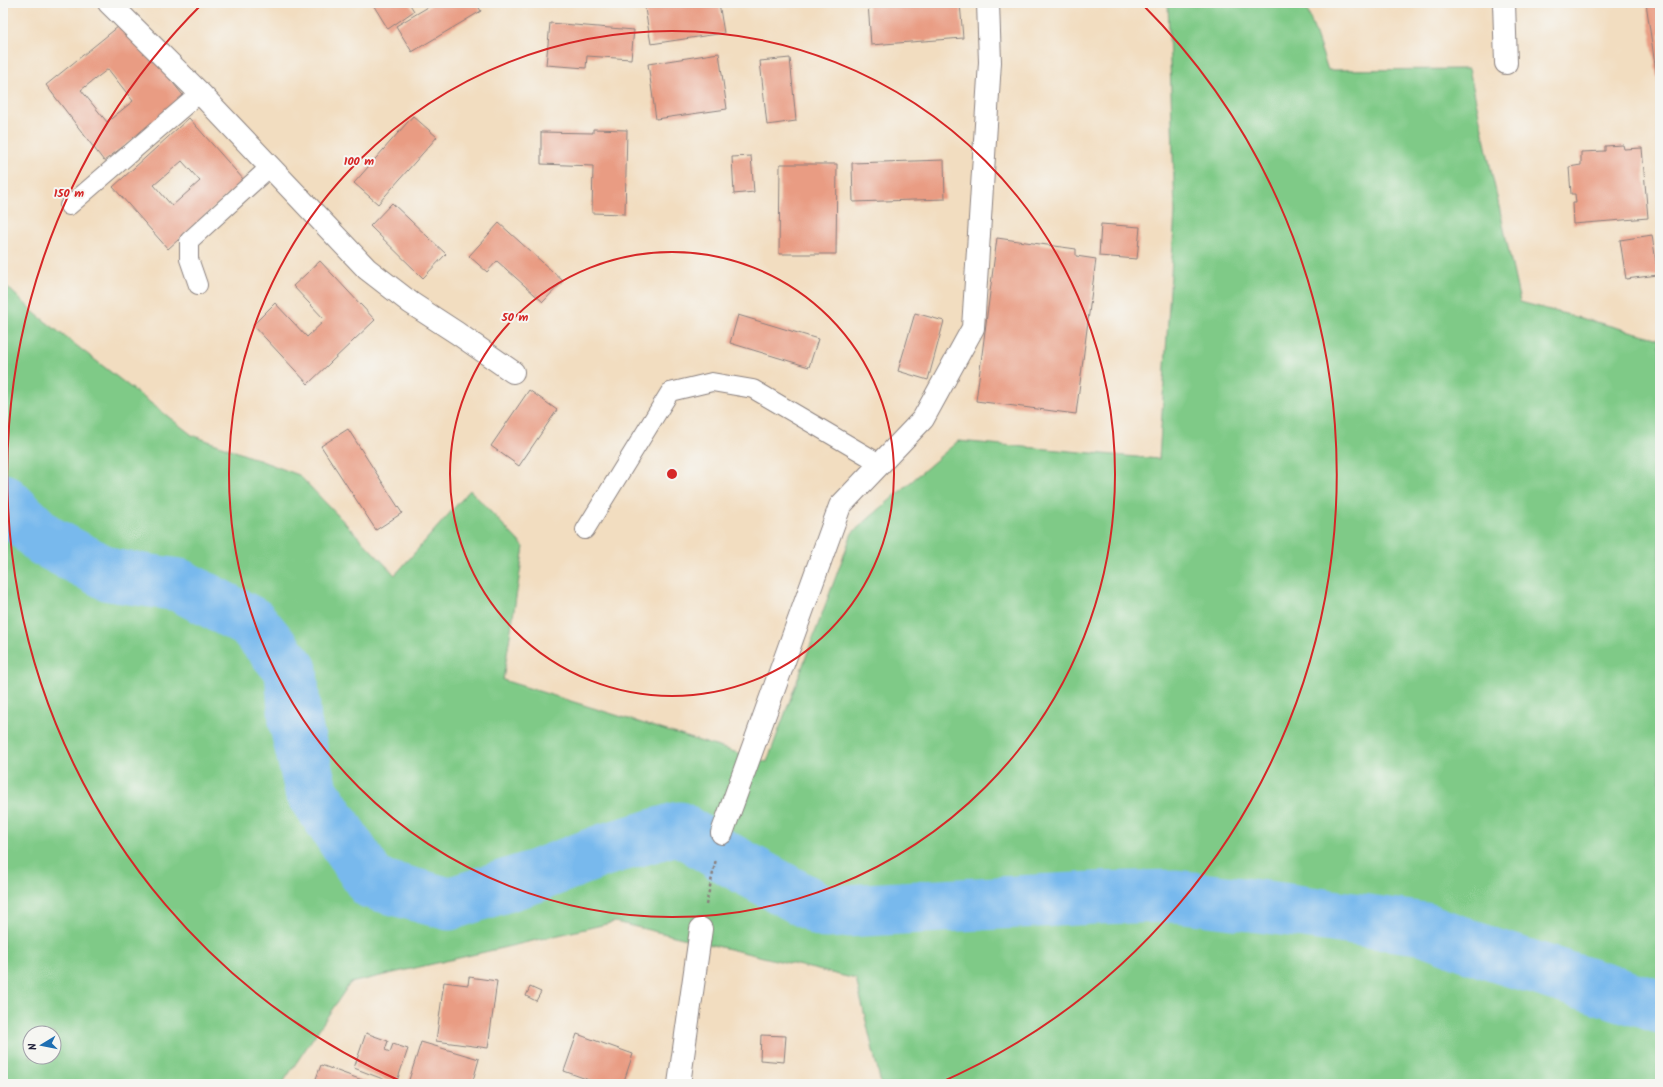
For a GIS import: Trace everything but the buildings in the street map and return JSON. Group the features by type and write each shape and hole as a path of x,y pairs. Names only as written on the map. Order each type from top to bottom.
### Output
{"street":[{"path":"109,3 200,93 367,269 411,303 513,372"},
{"path":"722,833 840,506 923,419 973,328 990,62 988,3"},
{"path":"1504,3 1506,62"},
{"path":"679,1084 701,929"}],"lane":[{"path":"69,206 200,93"},
{"path":"198,285 189,259 189,241 270,166"},
{"path":"585,530 670,392 712,382 753,389 881,464"}],"path":[{"path":"701,929 722,833"}],"green space":[{"path":"1168,3 1305,3 1328,70 1469,69 1520,302 1660,339 1660,1084 881,1084 856,979 615,922 350,983 282,1084 3,1084 3,283 37,315 192,435 299,475 395,575 470,490 524,547 503,680 767,762 852,533 958,441 1159,459 1175,212"}],"waterway":[{"path":"3,500 44,540 110,575 179,585 252,623 291,670 295,722 311,790 372,883 449,904 536,876 604,850 679,828 723,856 825,912 1094,898 1176,896 1425,929 1491,954 1660,1007"}]}
